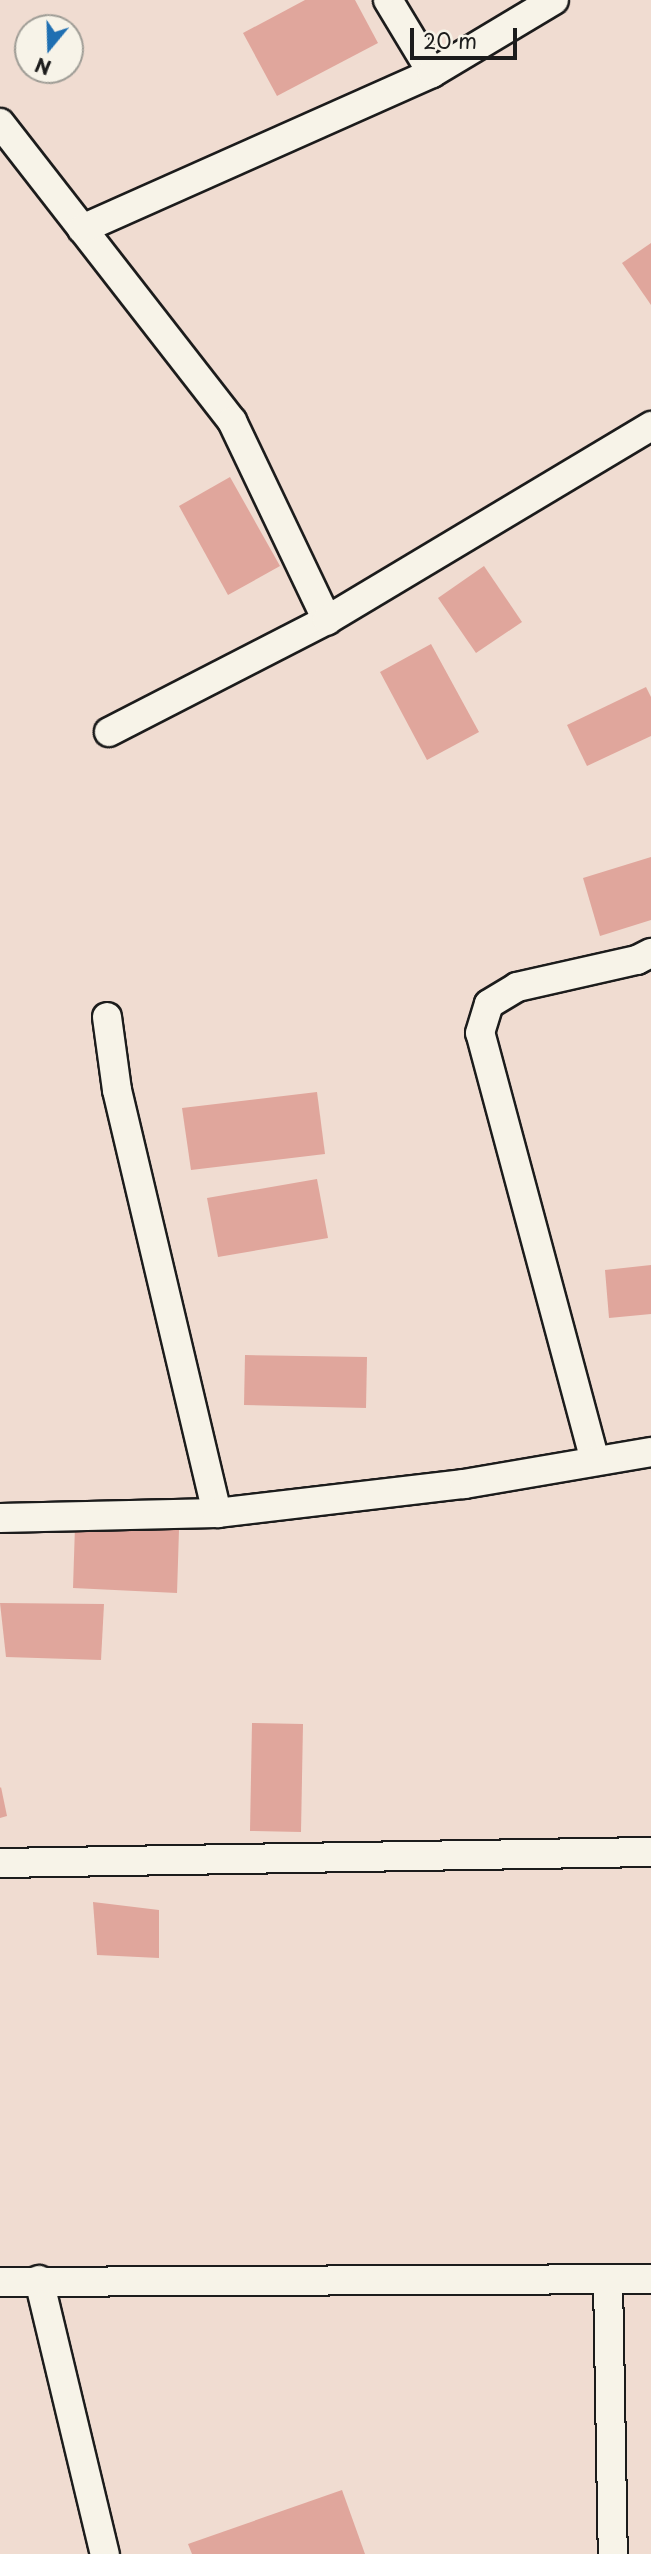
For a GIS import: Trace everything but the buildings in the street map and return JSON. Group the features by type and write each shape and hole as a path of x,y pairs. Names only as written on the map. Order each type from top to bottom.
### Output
{"street":[{"path":"388,0 432,73"},
{"path":"82,229 432,73 554,0"},
{"path":"0,123 232,421 327,620"},
{"path":"109,732 327,620 651,426"},
{"path":"595,1461 480,1033 489,1004 517,987 637,960 651,953"},
{"path":"107,1017 117,1090 217,1513"},
{"path":"0,1518 217,1513 464,1484 651,1451"},
{"path":"0,1863 651,1853"},
{"path":"608,2279 613,2554"},
{"path":"0,2282 651,2279"},
{"path":"39,2280 106,2554"}]}
